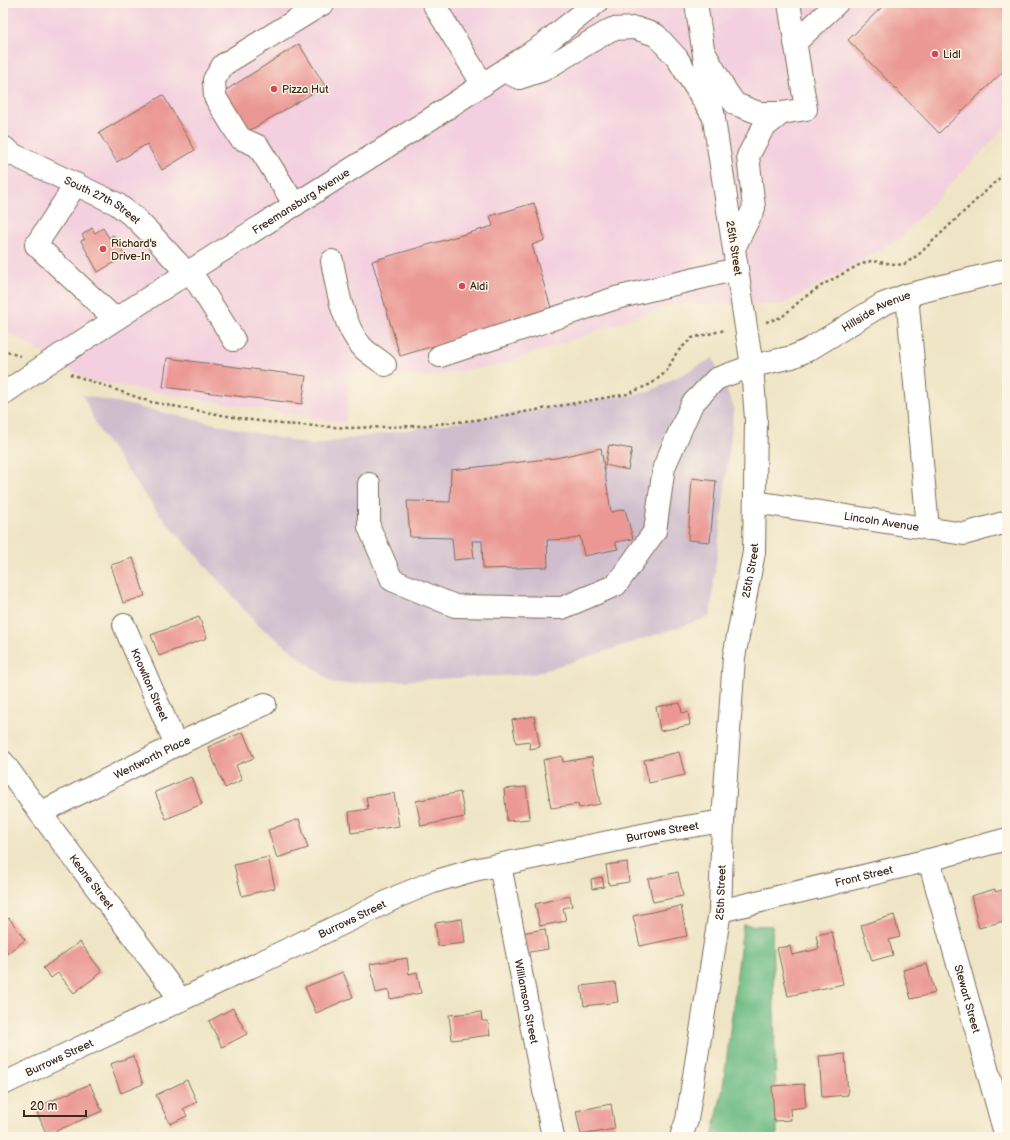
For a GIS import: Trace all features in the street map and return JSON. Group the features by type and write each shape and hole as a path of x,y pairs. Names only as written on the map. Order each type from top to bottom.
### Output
{"street":[{"path":"295,205 258,146 240,138 214,97 214,80 224,65 324,3"},
{"path":"433,3 483,85"},
{"name":"Freemansburg Avenue","path":"3,394 189,272 483,85 544,44 596,3"},
{"name":"25th Street","path":"681,1137 686,1120 720,911 723,821 734,657 754,552 755,502 756,419 752,366 696,3"},
{"path":"704,51 726,91 735,104 759,113 782,113 806,109 789,3"},
{"path":"795,43 837,3"},
{"path":"504,71 519,78 543,70 612,28 634,28 656,35 677,58 714,117"},
{"path":"440,356 735,259 754,208 748,156 763,128 782,113"},
{"name":"South 27th Street","path":"3,147 14,155 117,204 129,213 189,272 234,340"},
{"path":"76,184 36,245 115,320"},
{"path":"332,261 339,296 353,334 363,348 385,365"},
{"name":"Hillside Avenue","path":"369,484 369,527 392,580 455,606 562,608 616,585 655,531 664,466 692,404 716,378 752,366 792,357 808,350 883,304 907,295 1007,270"},
{"path":"907,295 928,529"},
{"name":"Lincoln Avenue","path":"755,502 964,534 1007,522"},
{"name":"Knowlton Street","path":"124,625 176,745"},
{"name":"Wentworth Place","path":"40,813 176,745 265,704"},
{"name":"Keane Street","path":"3,762 181,1000"},
{"name":"Burrows Street","path":"3,1084 348,922 398,896 434,882 474,870 660,831 723,821"},
{"name":"Front Street","path":"720,911 929,860 1007,839"},
{"name":"Stewart Street","path":"929,860 1006,1137"},
{"name":"Williamson Street","path":"500,865 553,1137"}],"path":[{"path":"770,321 782,317 824,284 860,265 871,262 903,265 918,255 1007,171"},
{"path":"79,378 151,402 244,419 282,424 350,428 418,426 485,419 627,394 650,384 666,372 677,352 692,338 719,332"},
{"path":"3,347 10,353"}],"shaded area":[{"path":"3,3 1007,3 1007,125 899,239 782,305 673,304 499,365 428,376 382,373 349,374 346,423 90,381 3,328"},
{"path":"713,358 734,408 710,617 534,674 334,684 258,625 155,509 98,429 83,395 311,445 649,392"},
{"path":"1007,1122 1007,1137 975,1137"}],"green space":[{"path":"743,925 772,926 777,1137 712,1137 723,1088"}],"building":[{"name":"Lidl","path":"886,3 1007,3 1007,68 939,133 848,40"},
{"name":"Pizza Hut","path":"299,44 325,86 247,132 223,92"},
{"path":"163,95 195,150 162,170 147,144 117,162 99,133"},
{"name":"Aldi","path":"534,203 545,240 532,245 552,311 400,356 372,261 493,226 490,216"},
{"name":"Richard's Drive-In","path":"92,228 95,233 103,228 109,238 113,235 125,256 98,272 81,241 85,239 82,235"},
{"path":"167,358 306,376 302,404 163,387"},
{"path":"609,445 632,449 628,470 605,465"},
{"path":"601,448 611,512 625,509 633,539 615,542 618,549 584,556 580,536 572,539 547,540 548,567 483,569 482,541 472,541 474,558 454,560 452,538 410,537 407,501 450,502 451,470 556,458"},
{"path":"692,478 716,481 710,542 688,540"},
{"path":"133,558 145,596 123,603 111,565"},
{"path":"199,617 207,638 159,656 151,635"},
{"path":"680,703 682,713 688,712 690,725 660,731 656,707"},
{"path":"534,716 540,747 530,749 529,741 516,743 512,720"},
{"path":"243,732 254,758 236,765 242,780 225,788 208,747"},
{"path":"679,752 685,775 649,783 644,760"},
{"path":"562,756 563,762 592,757 600,804 579,808 578,804 551,808 543,760"},
{"path":"191,777 202,804 166,819 155,792"},
{"path":"526,787 530,819 507,821 504,789"},
{"path":"460,792 465,817 421,826 416,801"},
{"path":"394,793 399,826 351,833 349,812 368,809 366,797"},
{"path":"299,819 308,848 277,858 268,830"},
{"path":"268,857 275,888 242,896 234,865"},
{"path":"627,862 629,882 609,885 606,865"},
{"path":"678,872 683,896 653,902 648,879"},
{"path":"602,877 604,887 592,889 591,879"},
{"path":"995,889 995,892 1007,890 1007,920 979,928 971,896"},
{"path":"570,896 572,906 563,908 566,921 540,926 535,904"},
{"path":"681,906 687,936 640,946 633,916"},
{"path":"894,915 900,937 889,940 893,955 872,961 861,925"},
{"path":"9,918 25,940 5,955 3,952 3,923"},
{"path":"462,919 465,943 438,946 435,923"},
{"path":"545,929 548,949 524,953 522,933"},
{"path":"832,932 843,984 788,996 777,948 790,946 792,955 819,949 816,935"},
{"path":"80,942 102,972 74,993 58,973 51,978 43,968"},
{"path":"407,958 409,974 417,972 421,993 390,999 389,990 376,993 370,964"},
{"path":"927,964 935,993 911,999 903,970"},
{"path":"343,972 353,997 316,1013 305,987"},
{"path":"615,982 618,1002 584,1006 581,986"},
{"path":"233,1008 247,1034 222,1047 209,1021"},
{"path":"481,1012 482,1021 488,1021 490,1035 452,1040 449,1015"},
{"path":"845,1054 848,1095 822,1097 819,1056"},
{"path":"133,1056 143,1084 121,1093 110,1064"},
{"path":"187,1080 197,1102 183,1109 187,1116 170,1124 156,1095"},
{"path":"90,1084 102,1111 47,1135 35,1108"},
{"path":"804,1084 806,1107 790,1109 791,1120 774,1121 772,1086"},
{"path":"611,1104 615,1129 581,1135 576,1111"}],"place":[{"name":"Lidl","path":"935,54"},
{"name":"Pizza Hut","path":"274,89"},
{"name":"Richard's Drive-In","path":"103,249"},
{"name":"Aldi","path":"462,286"}]}
